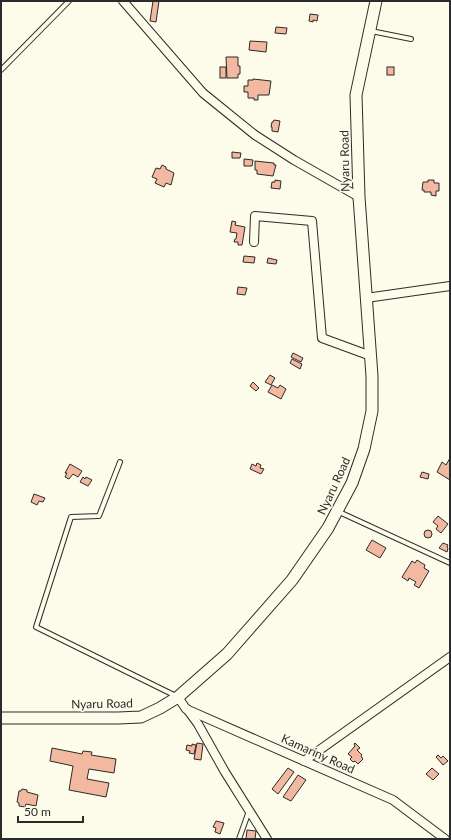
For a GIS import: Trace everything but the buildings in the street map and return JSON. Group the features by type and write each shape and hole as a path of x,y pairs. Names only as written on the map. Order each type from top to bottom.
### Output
{"main road":[{"name":"Nyaru Road","path":"1,718 141,717 178,697 227,654 292,580 328,528 352,483 364,449 372,411 371,356 359,197 356,95 376,1"}],"street":[{"path":"123,1 202,93 255,135 294,160 359,197"},
{"path":"254,242 255,216 312,221 322,338 371,356"},
{"path":"366,298 450,286"},
{"path":"304,761 450,658"},
{"name":"Kamariny Road","path":"178,697 186,708 393,800 445,839"},
{"path":"186,708 198,724 225,772 268,839"}],"lane":[{"path":"1,70 69,1"},
{"path":"369,30 411,39"},
{"path":"120,462 99,516 71,517 36,626 178,697"},
{"path":"337,511 450,563"},
{"path":"239,839 249,811"}]}
